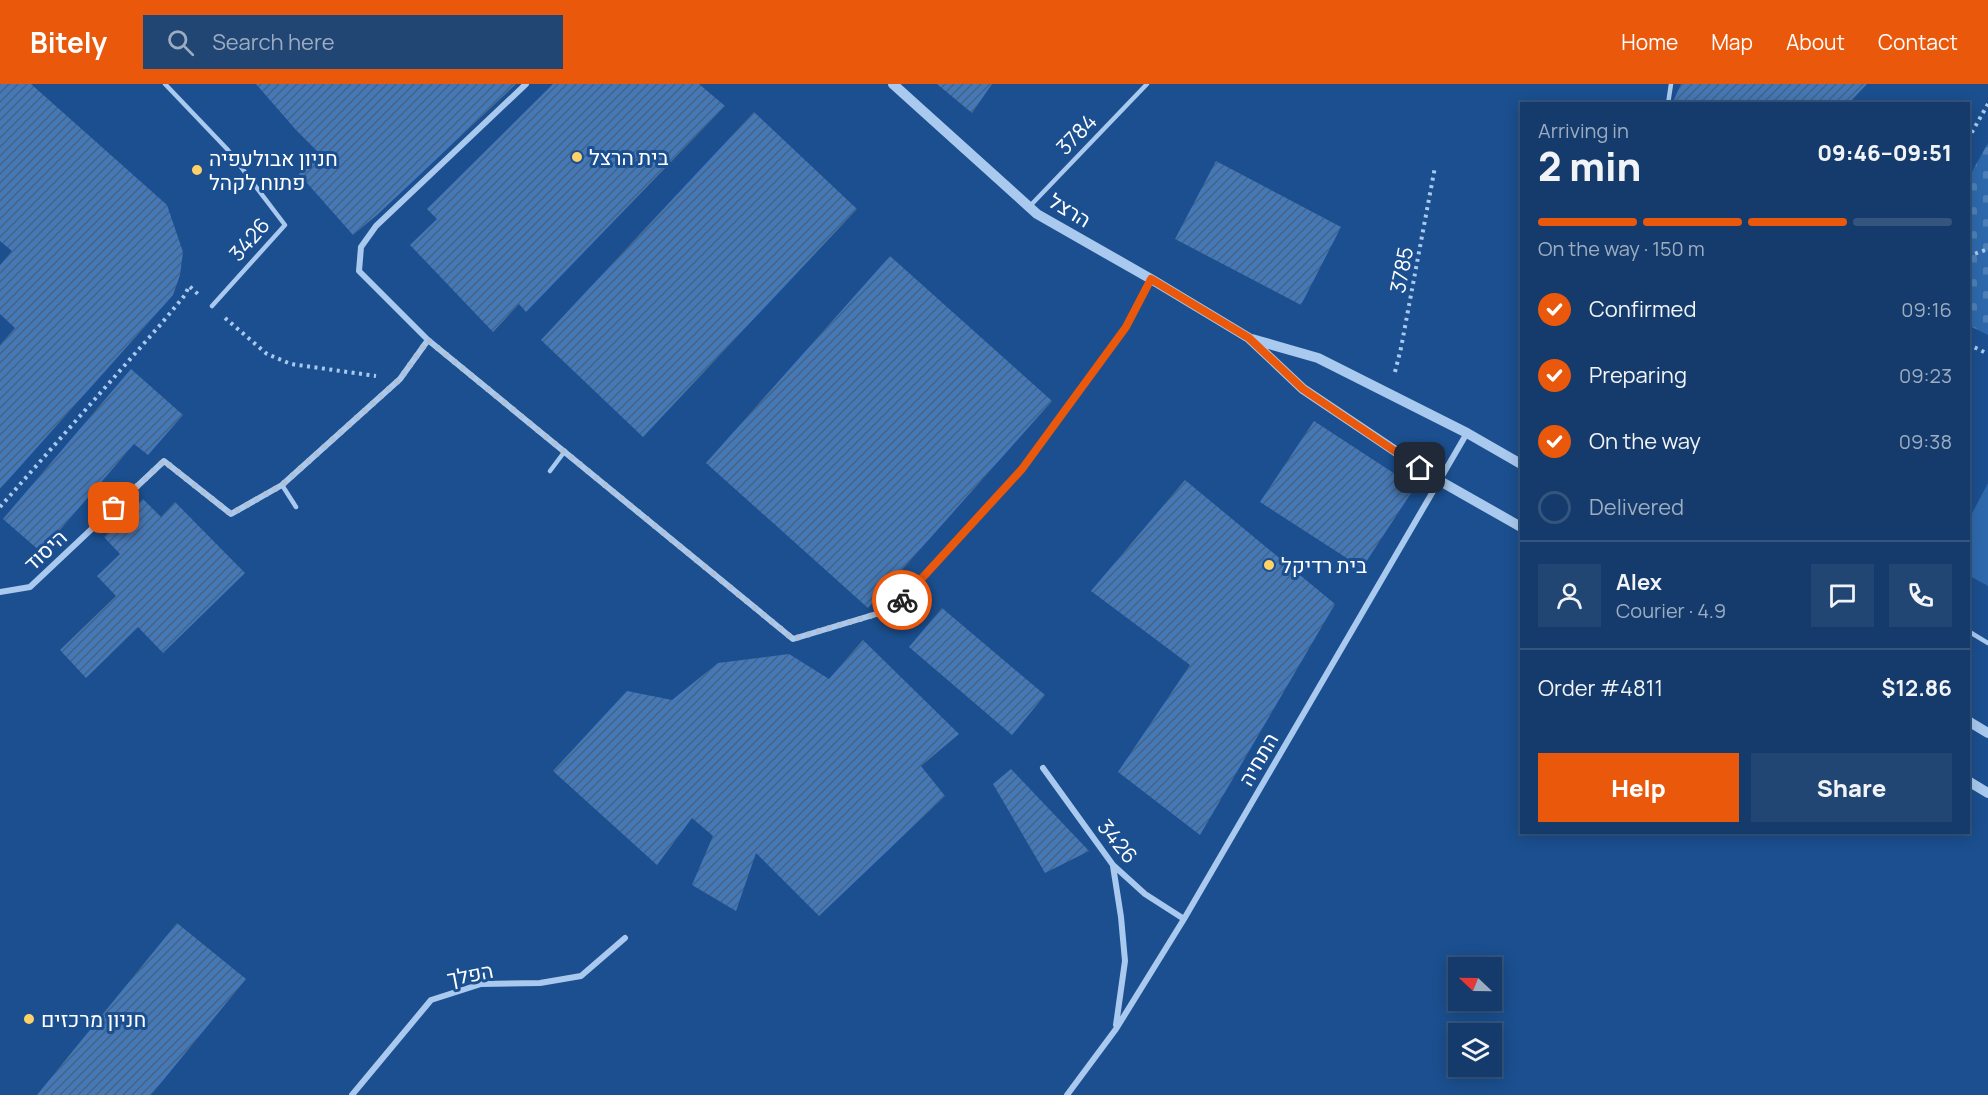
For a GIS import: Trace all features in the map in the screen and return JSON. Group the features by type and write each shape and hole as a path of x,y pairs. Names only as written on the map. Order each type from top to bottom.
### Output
{"street":[{"path":"526,84 376,226 361,247 359,271 428,340 793,639 893,609 1022,469 1126,327 1151,279"},
{"name":"הרצל","path":"893,84 1037,214 1249,338 1303,389 1440,481 1520,526"},
{"name":"הרצל","path":"1249,338 1318,358 1467,433 1520,463"},
{"name":"היסוד","path":"0,592 30,587 164,461 231,514 282,485 400,379 428,340"},
{"name":"התחיה","path":"1067,1095 1116,1029 1184,919 1467,433"},
{"path":"1970,722 1988,733"},
{"name":"3426","path":"1043,768 1113,865 1145,894 1184,919"},
{"path":"1970,782 1988,793"},
{"path":"1113,865 1125,961 1116,1029"},
{"name":"הפלך","path":"352,1095 431,1000 481,984 540,983 581,976 625,938"}],"lane":[{"name":"3426","path":"165,84 228,150 285,225 212,306"},
{"name":"3784","path":"1029,207 1147,84"},
{"path":"1668,102 1671,84"},
{"path":"550,471 565,451"},
{"path":"282,485 296,507"},
{"path":"1970,632 1988,643"}],"path":[{"path":"1970,136 1988,104"},
{"name":"3785","path":"1393,379 1404,337 1435,166"},
{"path":"1970,254 1988,249"},
{"path":"0,507 161,324 189,286 267,354 291,364 400,379"},
{"path":"1970,345 1988,354"}],"green space":[{"path":"1988,143 1988,335 1970,326 1970,175"},
{"path":"1988,483 1988,586 1970,576 1970,517"}],"building":[{"path":"0,84 31,84 167,205 183,252 180,275 173,295 0,489 0,345 15,328 0,314 0,265 12,251 0,241"},
{"path":"256,84 516,84 353,235 299,174 321,155"},
{"name":"בית הרצל","path":"553,84 699,84 725,106 526,312 519,304 493,332 410,245 437,219 427,209"},
{"path":"937,84 992,84 972,113"},
{"path":"1681,84 1867,84 1850,102 1673,102"},
{"path":"754,112 857,209 643,437 541,340"},
{"path":"1216,161 1341,227 1301,305 1175,239"},
{"path":"890,256 1052,401 868,608 706,463"},
{"path":"131,369 183,415 148,455 134,444 41,552 3,519"},
{"path":"1314,421 1415,487 1362,568 1260,502"},
{"path":"1185,480 1335,604 1200,835 1118,772 1190,665 1091,591"},
{"path":"143,499 161,517 175,502 245,573 163,653 138,627 86,678 60,650 116,596 97,576 120,554 104,537"},
{"path":"942,608 1045,695 1012,735 909,647"},
{"path":"863,640 959,734 921,766 945,796 819,916 756,853 736,911 692,885 713,836 692,818 657,865 553,771 627,691 672,700 718,663 789,654 829,679"},
{"path":"1011,769 1089,851 1045,873 993,784"},
{"path":"177,923 246,979 151,1095 37,1095"}],"way so far":[{"path":"114,508 164,461 231,514 282,485 400,379 428,340 793,639 893,609 902,600"}],"place":[{"name":"בית הרצל","path":"577,157"},
{"name":"חניון אבולעפיה פתוח לקהל","path":"197,170"},
{"name":"בית רדיקל","path":"1269,565"},
{"name":"חניון מרכזים","path":"29,1019"}],"route":[{"path":"902,600 1022,469 1126,327 1151,279 1249,338 1303,389 1420,468"}]}
